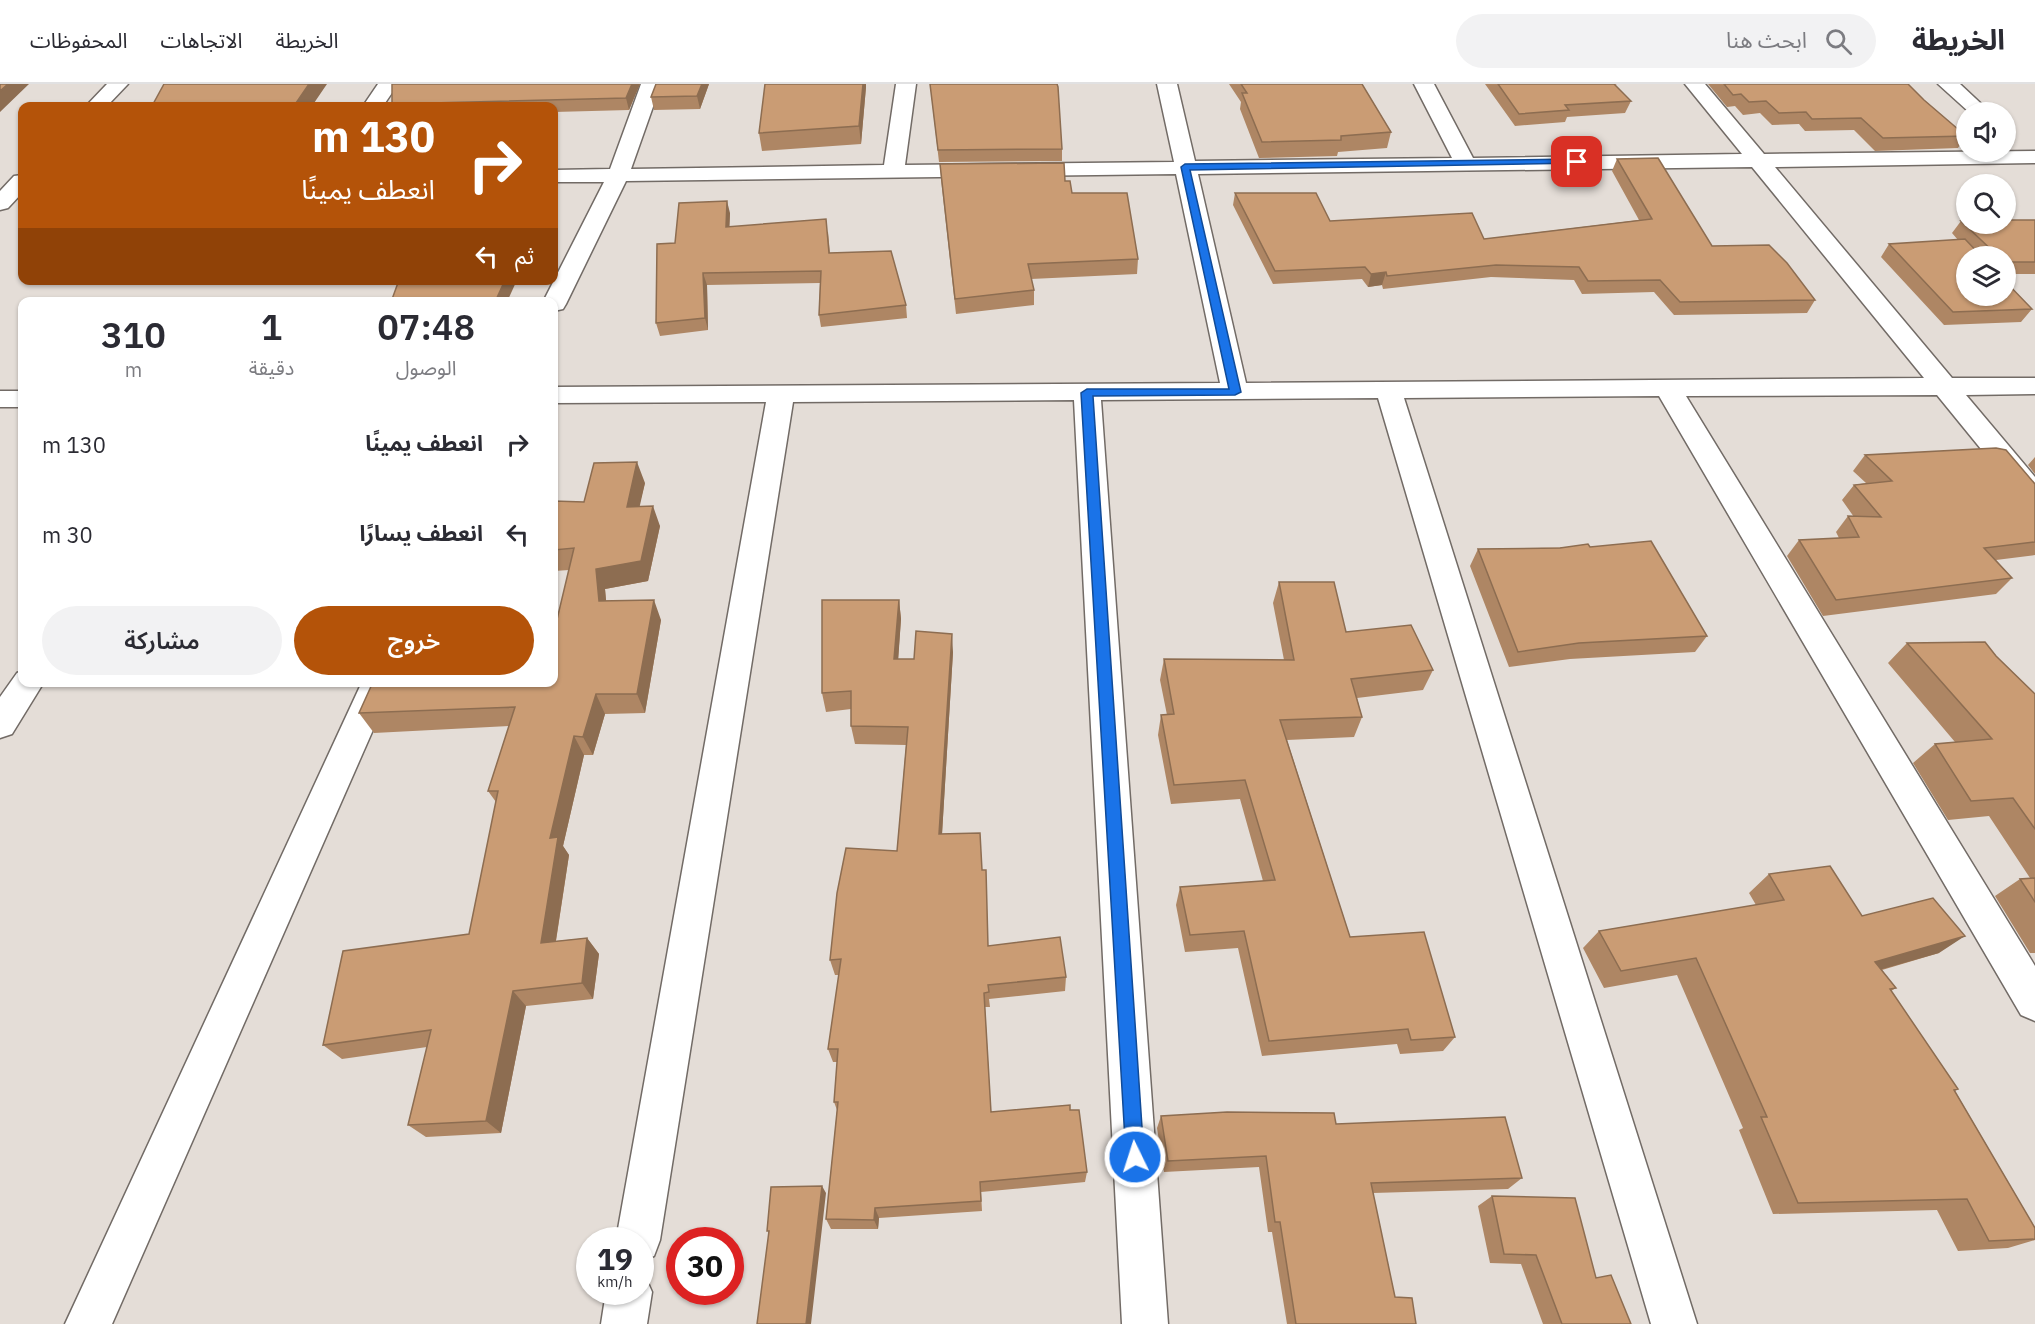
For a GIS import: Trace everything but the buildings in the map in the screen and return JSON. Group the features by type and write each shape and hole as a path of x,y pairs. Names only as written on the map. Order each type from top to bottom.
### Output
{"street":[{"path":"100,102 118,84"},
{"path":"376,102 388,84"},
{"path":"557,297 618,175 651,84"},
{"path":"893,172 906,84"},
{"path":"1167,84 1235,392"},
{"path":"1424,84 1465,163"},
{"path":"1695,84 2035,496"},
{"path":"1948,84 1969,102"},
{"path":"2016,144 2032,158"},
{"path":"558,176 1757,159 2032,158"},
{"path":"0,204 16,183"},
{"path":"558,395 2035,386"},
{"path":"1668,389 2035,1002"},
{"path":"1389,391 1674,1324"},
{"path":"1087,393 1145,1324"},
{"path":"640,1227 781,394"},
{"path":"0,399 18,399"},
{"path":"0,724 25,687"},
{"path":"88,1324 376,687"},
{"path":"624,1324 627,1305"}],"route":[{"path":"1135,1157 1087,393 1235,392 1185,167 1577,162"}]}
